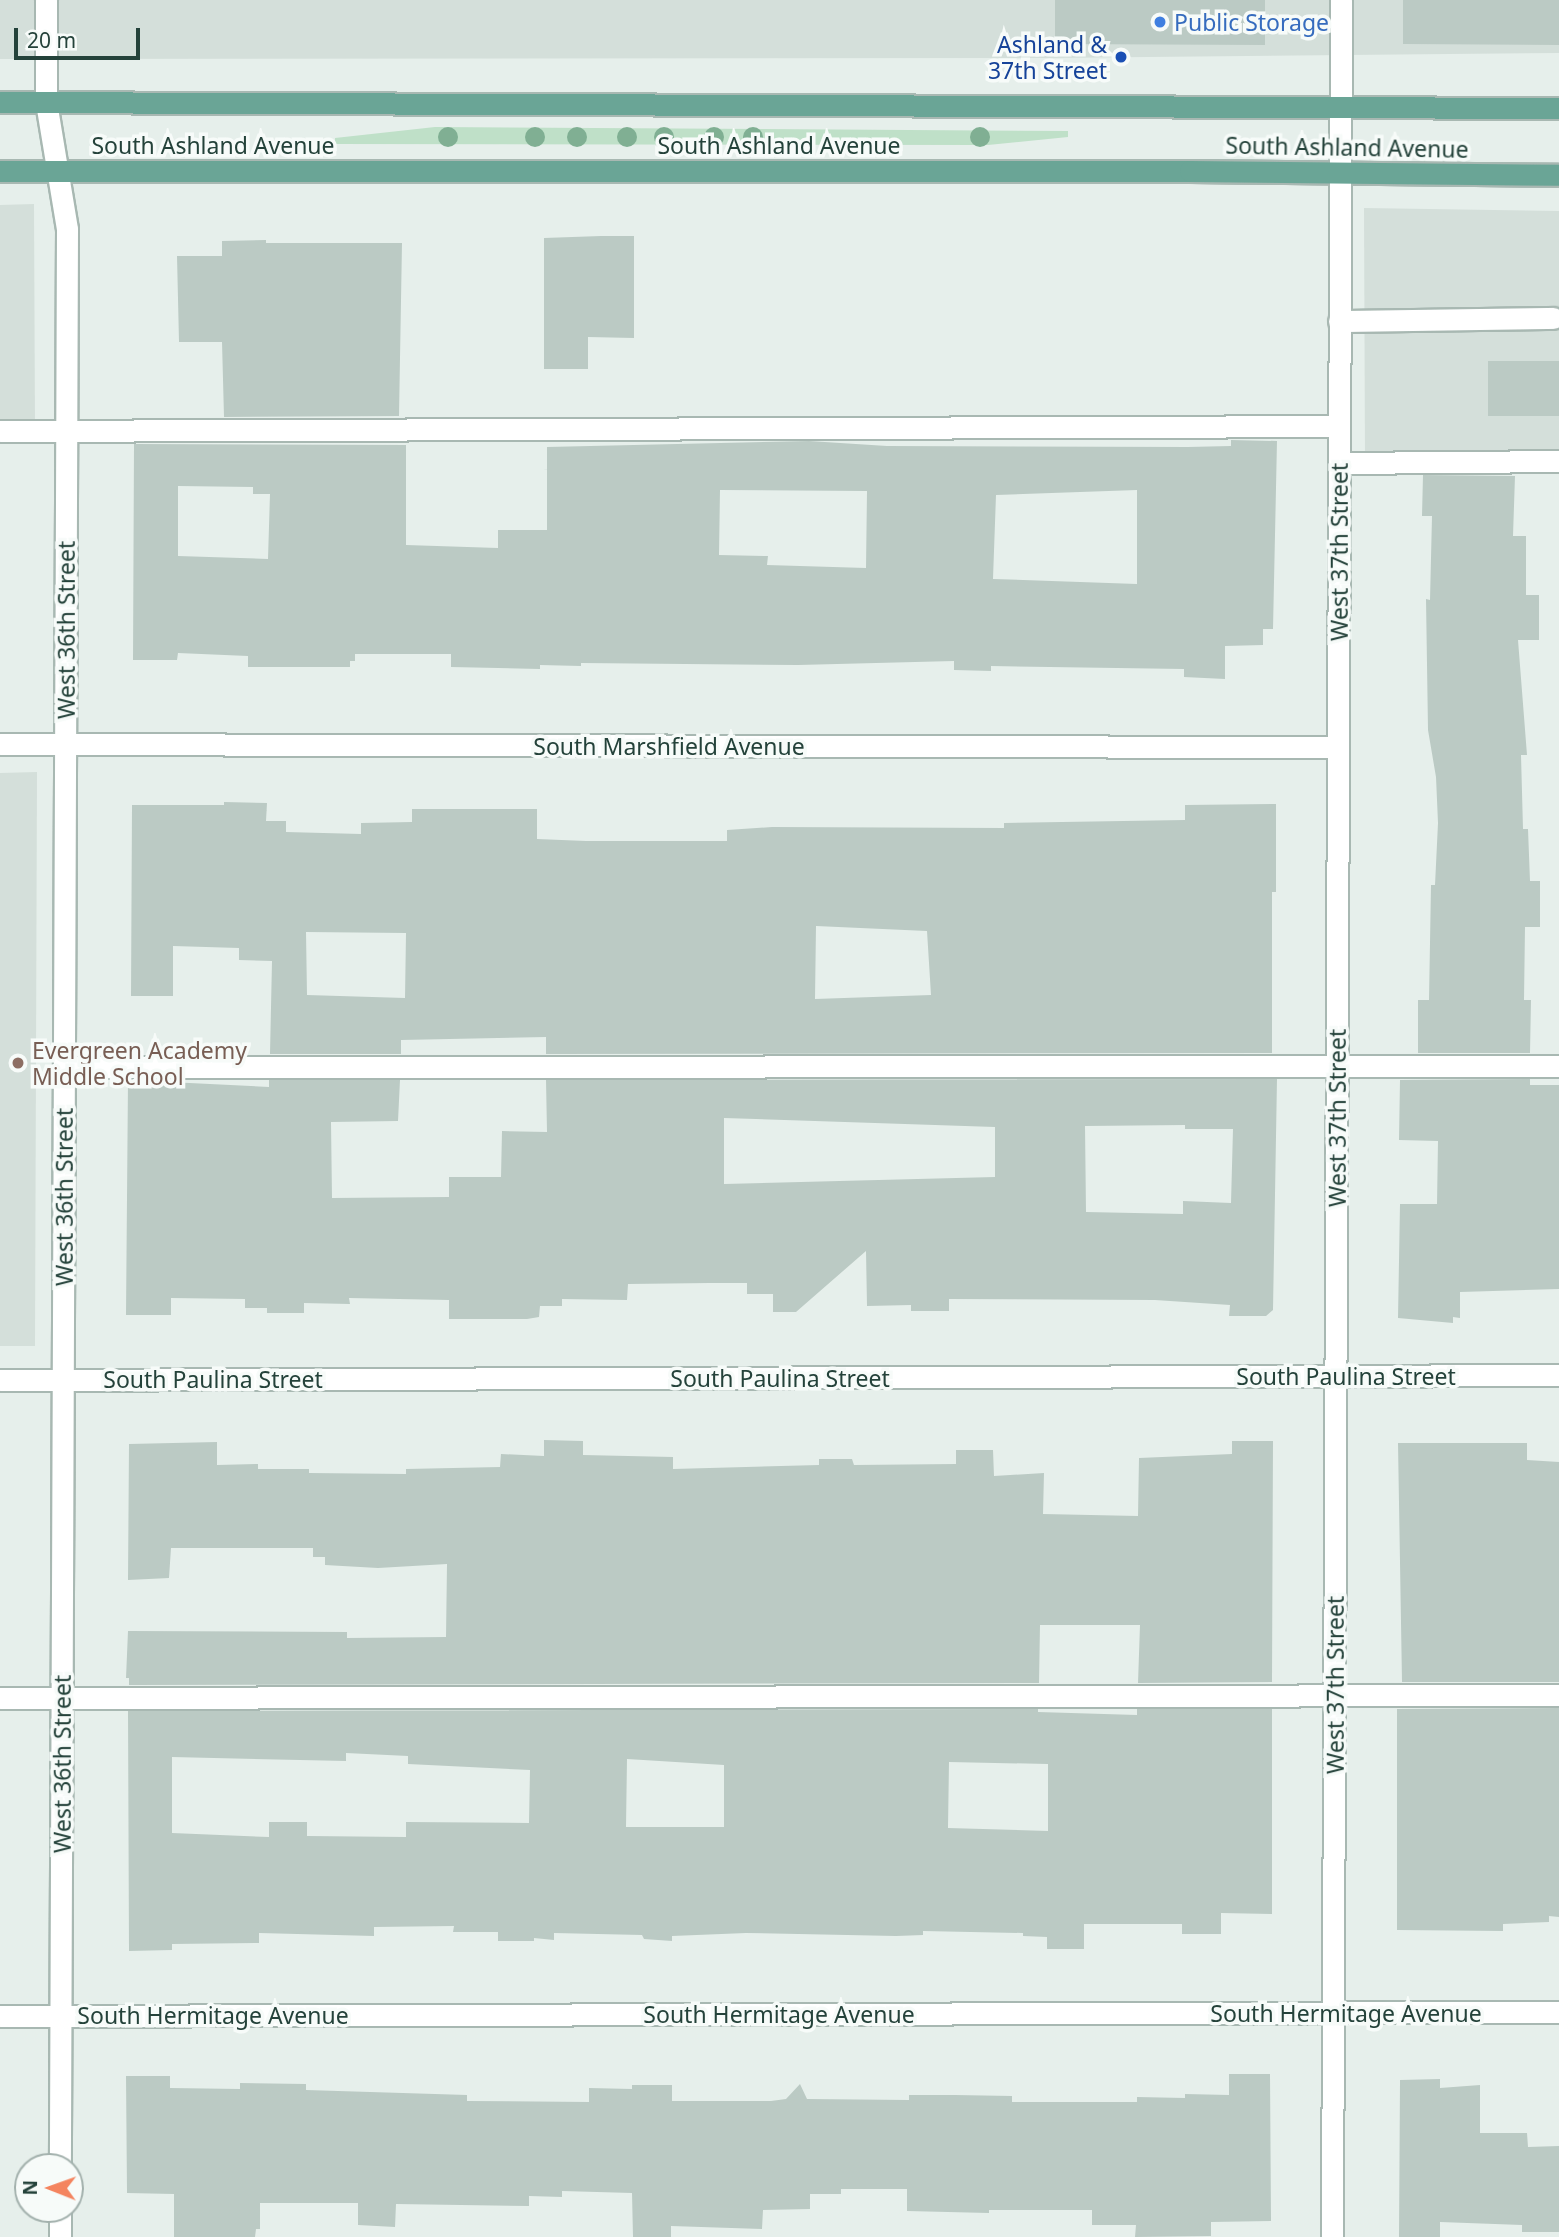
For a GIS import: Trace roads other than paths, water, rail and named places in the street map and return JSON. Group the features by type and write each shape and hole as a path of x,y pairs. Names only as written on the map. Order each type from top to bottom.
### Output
{"main road":[{"name":"South Ashland Avenue","path":"0,102 1559,108"},
{"name":"South Ashland Avenue","path":"0,171 1190,171 1559,175"}],"street":[{"name":"West 36th Street","path":"46,0 47,102 67,229 60,2153"},
{"name":"West 37th Street","path":"1332,2237 1341,0"},
{"path":"1339,321 1553,318"},
{"path":"0,431 1339,426"},
{"path":"1339,463 1559,461"},
{"name":"South Marshfield Avenue","path":"0,744 1338,747"},
{"path":"64,1067 1559,1066"},
{"name":"South Paulina Street","path":"0,1380 1559,1375"},
{"path":"0,1698 1559,1695"},
{"name":"South Hermitage Avenue","path":"0,2016 1559,2012"}],"place":[{"name":"Public Storage","path":"1160,22"},
{"name":"Ashland & 37th Street","path":"1121,57"},
{"name":"Evergreen Academy Middle School","path":"18,1063"}]}
